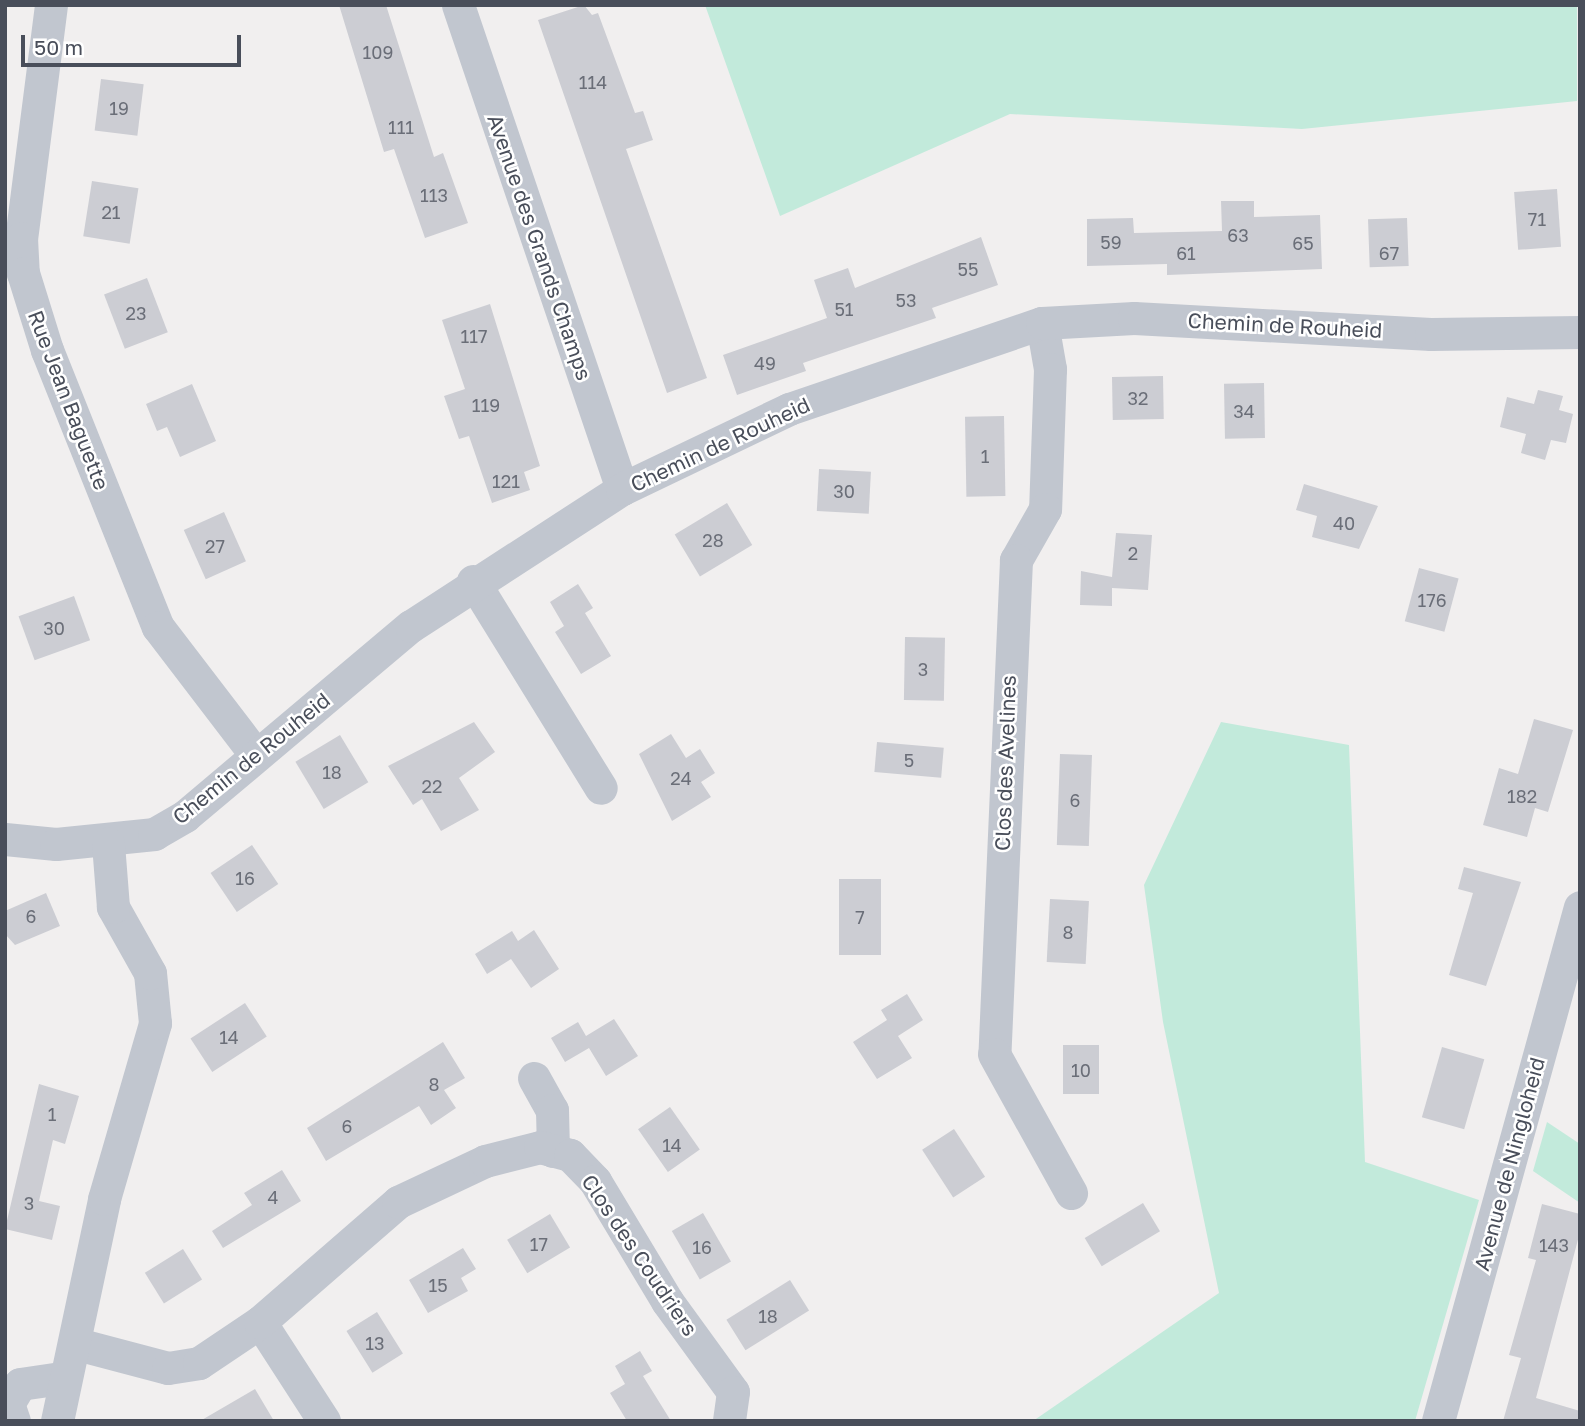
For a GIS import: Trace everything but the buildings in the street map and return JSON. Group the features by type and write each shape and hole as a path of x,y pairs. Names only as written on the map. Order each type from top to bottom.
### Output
{"street":[{"name":"Rue Jean Baguette","path":"51,5 21,238 23,273 158,628 256,755"},
{"name":"Avenue des Grands Champs","path":"458,5 622,489"},
{"name":"Chemin de Rouheid","path":"5,839 108,843 154,834 186,816 256,755 473,581 622,489 789,409 1042,323 1134,318 1431,334 1580,332"},
{"name":"Clos des Avelines","path":"1042,323 1050,369 1045,509 1016,560 994,1054 1071,1193"},
{"path":"473,581 601,788"},
{"path":"57,1421 61,1378 77,1344 104,1199 155,1023 150,973 114,907 108,843"},
{"name":"Avenue de Ningloheid","path":"1438,1421 1580,907"},
{"path":"77,1344 169,1368 199,1363 260,1322 398,1202 485,1161 540,1147 552,1151 552,1110 534,1078"},
{"name":"Clos des Coudriers","path":"552,1151 570,1155 595,1181 667,1301 733,1392 729,1421"},
{"path":"260,1322 324,1421"},
{"path":"13,1421 8,1404 20,1384 61,1378"}],"green space":[{"path":"705,5 1577,5 1577,101 1302,129 1010,114 780,216"},
{"path":"1221,722 1349,745 1365,1162 1479,1200 1415,1421 1033,1421 1219,1293 1163,1022 1144,885"},
{"path":"1547,1122 1580,1144 1580,1203 1533,1171"}]}
